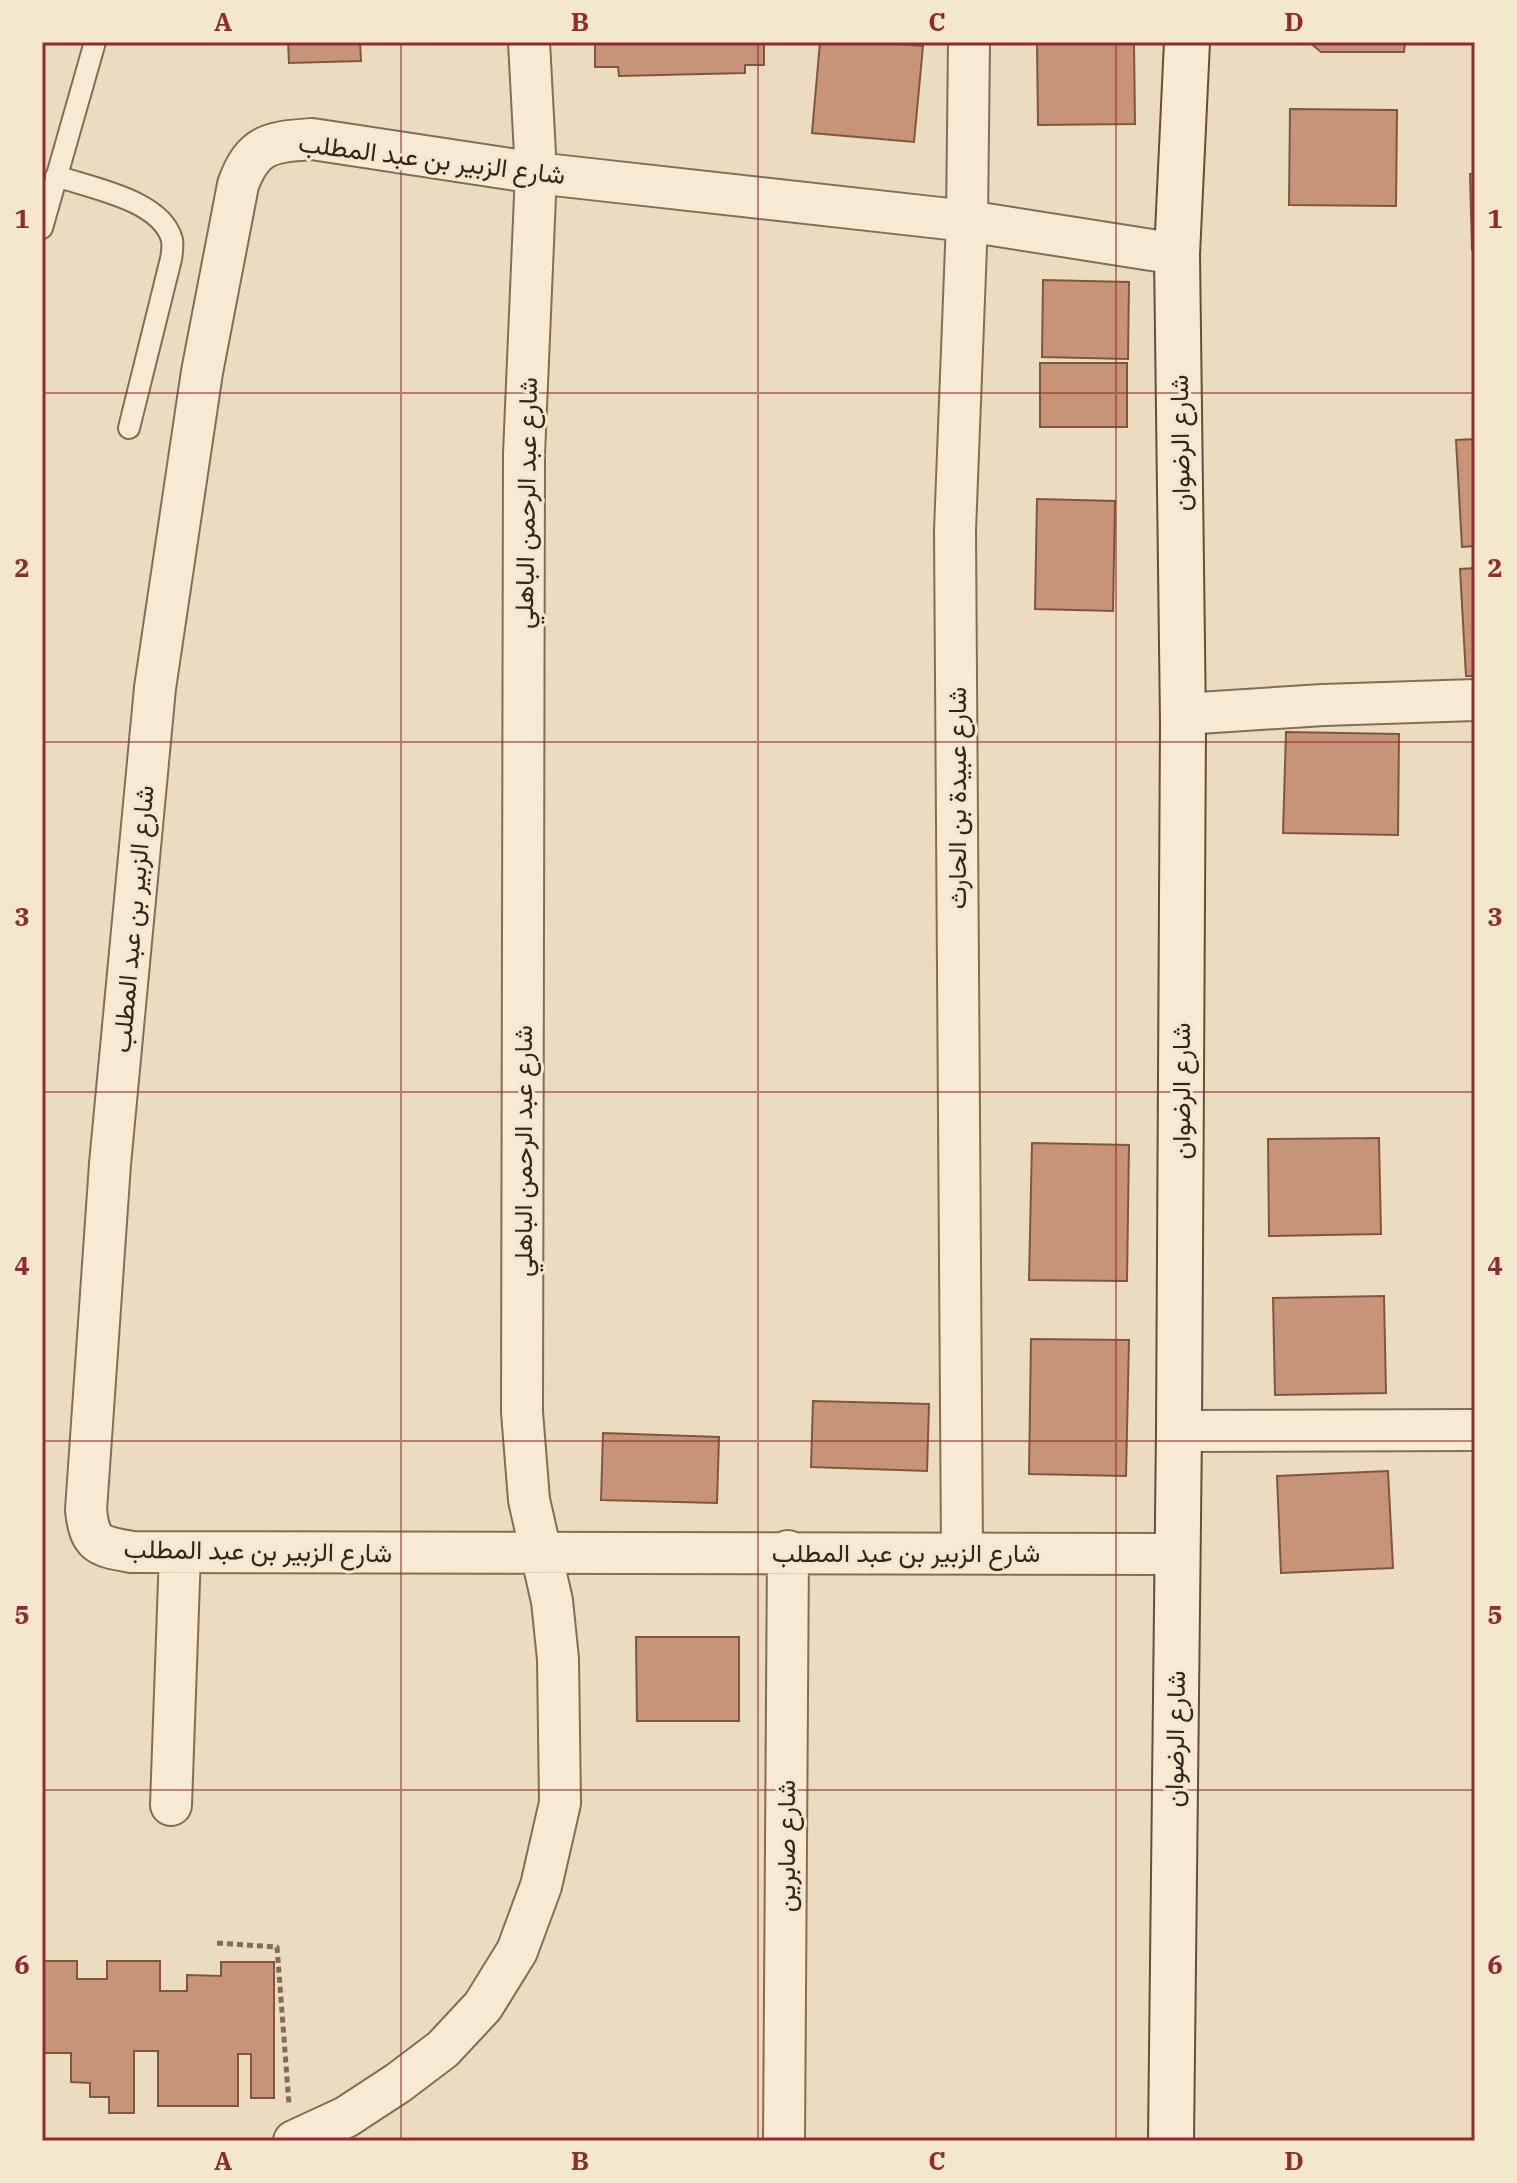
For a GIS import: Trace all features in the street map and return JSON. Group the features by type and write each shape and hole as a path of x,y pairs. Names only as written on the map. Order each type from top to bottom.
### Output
{"main road":[{"name":"شارع الرضوان","path":"1171,2141 1183,714 1177,254 1187,42"}],"street":[{"name":"شارع عبد الرحمن الباهلي","path":"291,2126 346,2117 443,2049 483,2006 517,1951 541,1886 560,1803 558,1659 552,1601 529,1500 522,1412 524,454 536,173 529,42"},
{"name":"شارع عبيدة بن الحارث","path":"962,1553 955,531 967,221 969,42"},
{"name":"شارع الزبير بن عبد المطلب","path":"1177,254 967,221 536,173 312,139 264,146 249,159 238,185 202,372 155,688 110,1164 86,1510 91,1537 99,1545 132,1552 1177,1554"},
{"path":"1183,714 1475,700"},
{"path":"1179,1431 1475,1430"},
{"name":"شارع صابرين","path":"784,2141 788,1551"},
{"path":"171,1805 180,1553"}],"lane":[{"path":"42,228 95,42"},
{"path":"56,176 141,205 155,214 167,228 173,242 129,428"}],"path":[{"path":"217,1943 277,1947 291,2126"}],"building":[{"path":"288,42 360,42 361,61 289,63"},
{"path":"595,42 764,42 764,65 745,65 745,73 619,76 618,67 595,67"},
{"path":"820,42 923,46 914,142 812,133"},
{"path":"1037,42 1134,42 1135,124 1038,125"},
{"path":"1309,42 1405,42 1404,52 1321,52"},
{"path":"1290,109 1397,110 1396,206 1289,205"},
{"path":"1470,174 1475,174 1475,250 1472,250"},
{"path":"1043,280 1129,282 1128,359 1042,357"},
{"path":"1040,363 1127,363 1127,427 1040,427"},
{"path":"1475,439 1475,546 1462,547 1456,440"},
{"path":"1037,499 1115,501 1113,611 1035,609"},
{"path":"1475,568 1475,676 1466,676 1460,569"},
{"path":"1286,732 1399,734 1398,835 1283,833"},
{"path":"1379,1138 1381,1234 1269,1236 1268,1139"},
{"path":"1032,1143 1129,1145 1127,1281 1029,1280"},
{"path":"1384,1296 1386,1393 1275,1395 1273,1298"},
{"path":"1031,1339 1129,1340 1126,1476 1029,1474"},
{"path":"813,1401 929,1404 927,1471 811,1467"},
{"path":"603,1433 719,1437 717,1503 601,1500"},
{"path":"1388,1471 1393,1568 1281,1573 1277,1476"},
{"path":"636,1637 739,1637 739,1721 637,1721"},
{"path":"42,1961 77,1961 77,1979 107,1979 107,1961 160,1961 160,1991 187,1991 187,1975 221,1976 221,1962 274,1962 274,2098 251,2098 251,2054 238,2054 238,2106 158,2106 158,2051 134,2051 134,2113 109,2113 109,2097 90,2097 90,2083 71,2082 71,2053 43,2053"}]}
